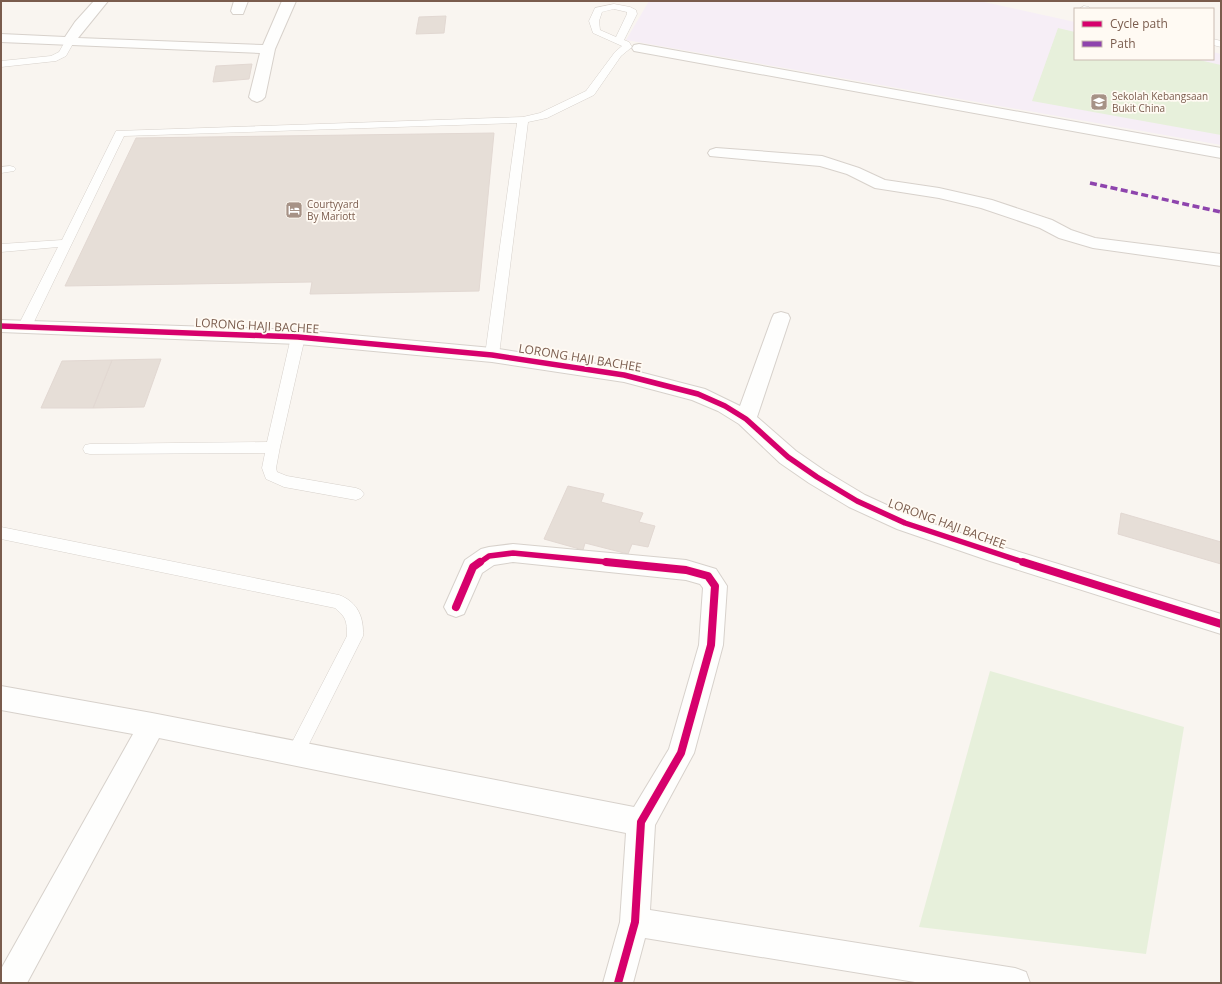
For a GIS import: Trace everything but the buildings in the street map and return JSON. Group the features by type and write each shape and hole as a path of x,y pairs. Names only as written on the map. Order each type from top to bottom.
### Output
{"street":[{"path":"70,40 80,25 101,1"},
{"path":"257,97 268,48 289,1"},
{"path":"1,38 48,41 70,40 268,48"},
{"path":"639,48 1221,153"},
{"path":"716,153 822,161 853,171 881,184 939,193 986,204 1046,224 1065,234 1093,243 1221,260"},
{"path":"746,418 781,318"},
{"name":"LORONG HAJI BACHEE","path":"1,326 298,337 492,355 624,375 698,394 725,406 746,418 788,456 817,477 857,501 905,523 990,552 1221,624"},
{"path":"456,607 472,568 489,556 507,554 521,554 686,570 708,576 715,586 711,645 681,752 641,822 635,922 618,983"},
{"path":"1,698 152,725 641,822"},
{"path":"10,983 152,725"},
{"path":"635,922 1015,983"}],"lane":[{"path":"1,64 53,60 63,54 70,40"},
{"path":"25,326 120,133 523,120 543,116 590,94 618,54 627,47 626,44 619,40"},
{"path":"492,355 523,120"},
{"path":"1,248 65,243"},
{"path":"298,337 273,447 269,468 271,475 284,482 356,494"},
{"path":"90,449 273,447"},
{"path":"1,534 339,602 352,612 356,623 355,636 295,754"}],"shaded area":[{"name":"Sekolah Kebangsaan Bukit China","path":"649,1 980,1 1074,22 1074,60 1214,60 1214,52 1221,54 1221,145 626,40"}],"green space":[{"path":"1058,28 1074,32 1074,60 1199,60 1221,65 1221,135 1032,101"},
{"path":"990,671 1184,727 1146,954 919,927"}],"marked path":[{"path":"1090,183 1221,212"}],"cycle path":[{"path":"1,326 298,337 492,355 624,375 698,394 725,406 746,419 788,457 817,477 857,501 905,523 990,552 1221,624"},
{"path":"456,607 473,567 489,556 513,553 686,570 708,576 715,586 711,645 681,753 641,822 635,922 618,983"}],"place":[{"name":"Sekolah Kebangsaan Bukit China","path":"1099,102"},
{"name":"Courtyyard By Mariott","path":"294,210"}]}
